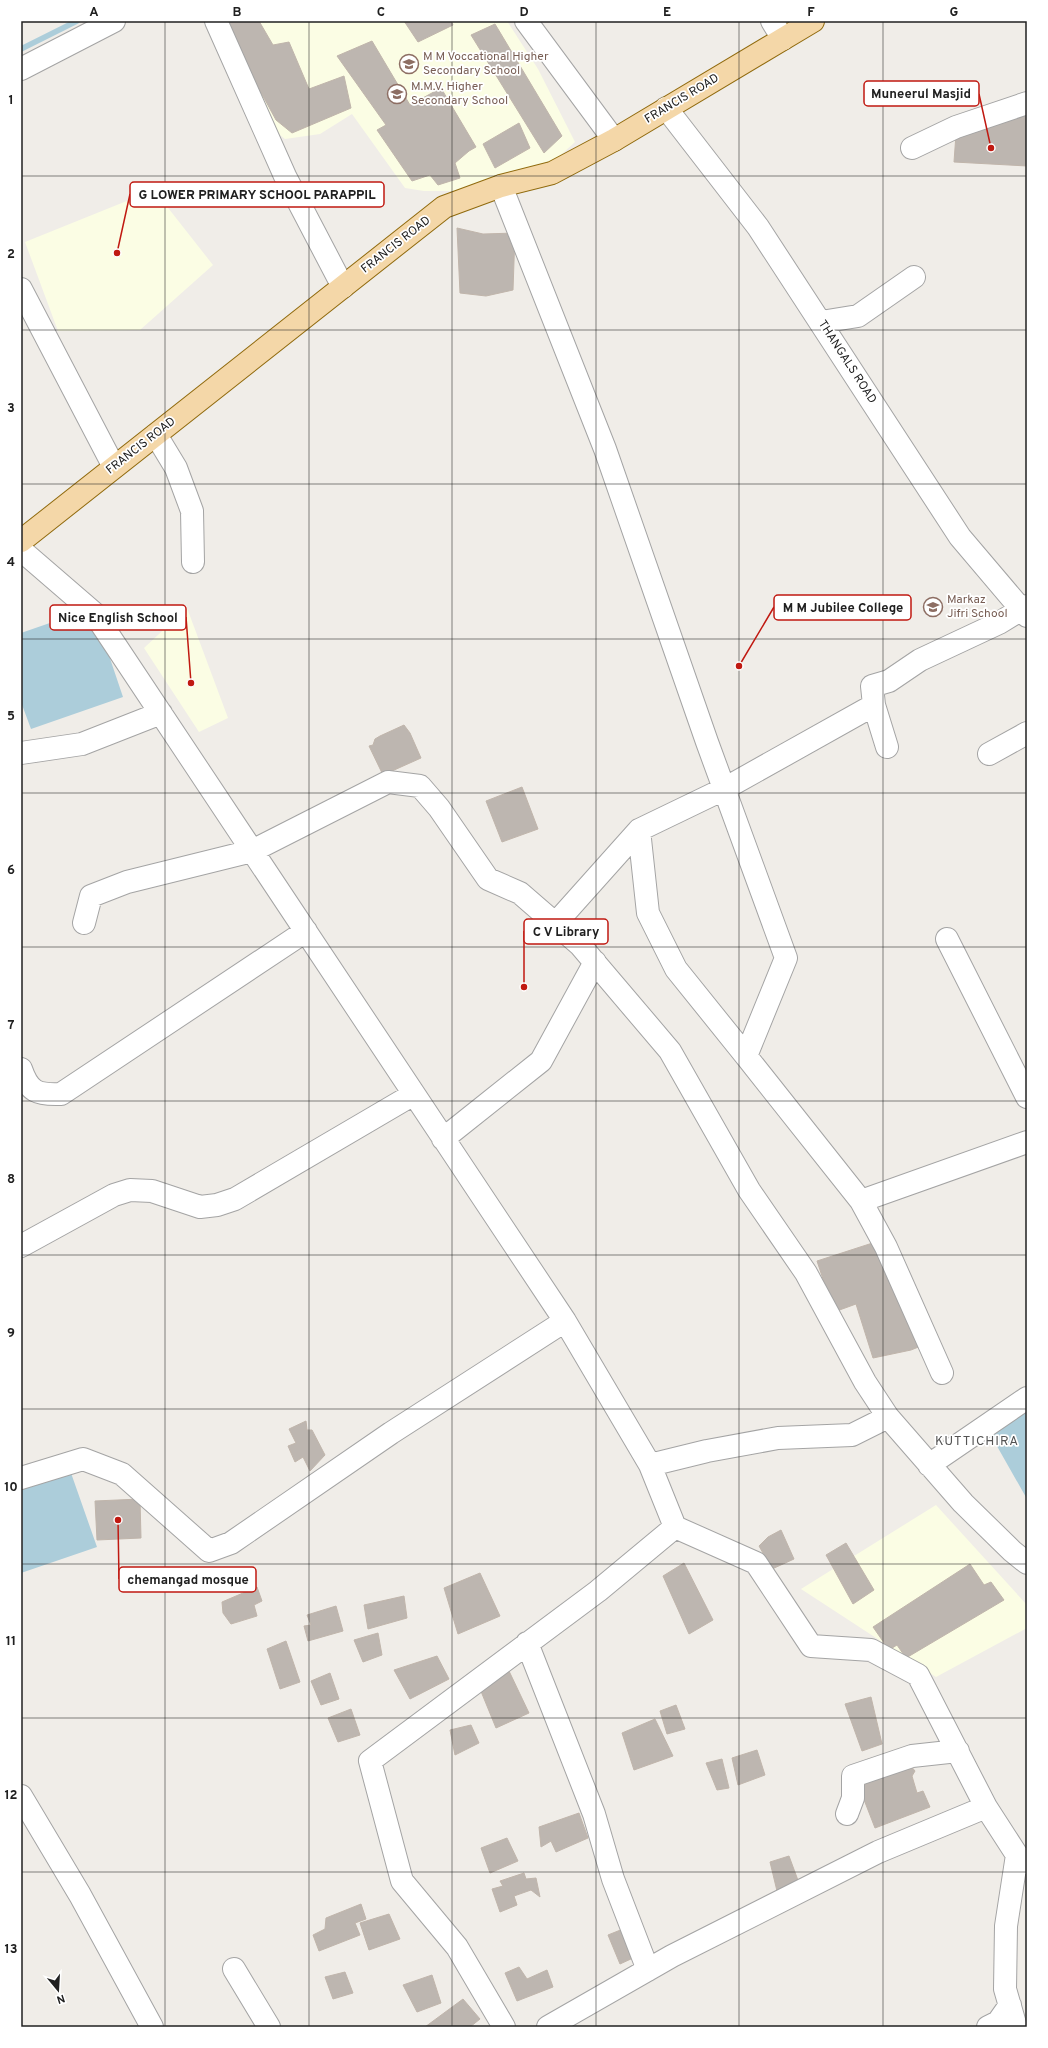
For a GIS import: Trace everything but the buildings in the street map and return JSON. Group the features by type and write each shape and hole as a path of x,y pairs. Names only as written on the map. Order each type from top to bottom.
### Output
{"main road":[{"name":"FRANCIS ROAD","path":"21,541 444,207 501,186 552,173 614,140 666,108 777,30 813,21"}],"street":[{"path":"21,69 114,21"},
{"path":"216,21 285,176 343,288"},
{"path":"526,21 614,140"},
{"path":"912,148 956,127 1027,103"},
{"name":"THANGALS ROAD","path":"666,108 758,227 960,537 1025,611"},
{"path":"501,186 605,449 724,789 786,958 746,1056"},
{"path":"821,322 858,316 914,278"},
{"path":"21,289 114,467"},
{"path":"156,435 176,468 192,511 193,562"},
{"path":"21,550 94,613 564,1321 650,1466 676,1527 756,1563 812,1646 871,1650 918,1675 986,1807 1022,1859 1006,1926 1005,1989 1016,2027"},
{"path":"887,747 874,705 872,686 889,681 920,660 1025,611"},
{"path":"555,924 639,830 724,789 874,705"},
{"path":"21,753 82,744 161,713"},
{"path":"989,754 1027,733"},
{"path":"84,923 91,896 127,882 252,851 388,782 420,786 439,808 488,879 520,893 580,945 670,1051 749,1190 806,1273 865,1382 888,1416 963,1504 1012,1551 1027,1563"},
{"path":"639,830 648,913 676,969 861,1200 886,1247 942,1373"},
{"path":"21,1069 26,1082 34,1091 47,1095 61,1094 306,931"},
{"path":"947,939 1027,1097"},
{"path":"443,1139 540,1061 594,962"},
{"path":"21,1246 114,1195 130,1190 152,1191 200,1207 217,1205 235,1199 414,1094"},
{"path":"861,1200 1027,1142"},
{"path":"21,1478 83,1459 122,1474 208,1551 231,1543 391,1434 564,1321"},
{"path":"929,1465 1027,1398"},
{"path":"650,1466 707,1451 778,1438 852,1435 888,1416"},
{"path":"504,2027 457,1947 402,1882 370,1761 598,1591 676,1527"},
{"path":"527,1643 594,1814 613,1879 648,1970"},
{"path":"847,1814 854,1798 852,1776 912,1756 958,1751"},
{"path":"21,1796 80,1895 152,2027"},
{"path":"548,2027 648,1970 878,1852 986,1807"},
{"path":"234,1969 269,2027"},
{"path":"988,2027 998,2022 1010,2005"}],"shaded area":[{"name":"M.M.V. Higher Secondary School","path":"208,21 507,21 538,69 575,142 551,164 511,172 453,191 424,191 405,188 352,114 320,134 285,139 253,114"},
{"path":"154,190 213,265 140,330 58,331 25,242"},
{"path":"187,608 228,718 199,732 144,648"},
{"path":"936,1505 1027,1605 1027,1628 936,1677 801,1589"}],"water":[{"path":"93,608 123,697 31,729 21,702 21,633"},
{"name":"KUTTICHIRA","path":"1027,1411 1027,1499 989,1432"},
{"path":"71,1473 97,1547 21,1573 21,1490"}],"waterway":[{"path":"21,49 77,21"}],"place":[{"name":"M M Voccational Higher Secondary School","path":"409,64"},
{"name":"M.M.V. Higher Secondary School","path":"397,94"},
{"name":"Muneerul Masjid","path":"991,148"},
{"name":"G LOWER PRIMARY SCHOOL PARAPPIL","path":"117,253"},
{"name":"Markaz Jifri School","path":"933,607"},
{"name":"M M Jubilee College","path":"739,666"},
{"name":"Nice English School","path":"191,683"},
{"name":"C V Library","path":"524,987"},
{"name":"chemangad mosque","path":"118,1520"}],"district":[{"name":"KUTTICHIRA","path":"977,1442"}]}
